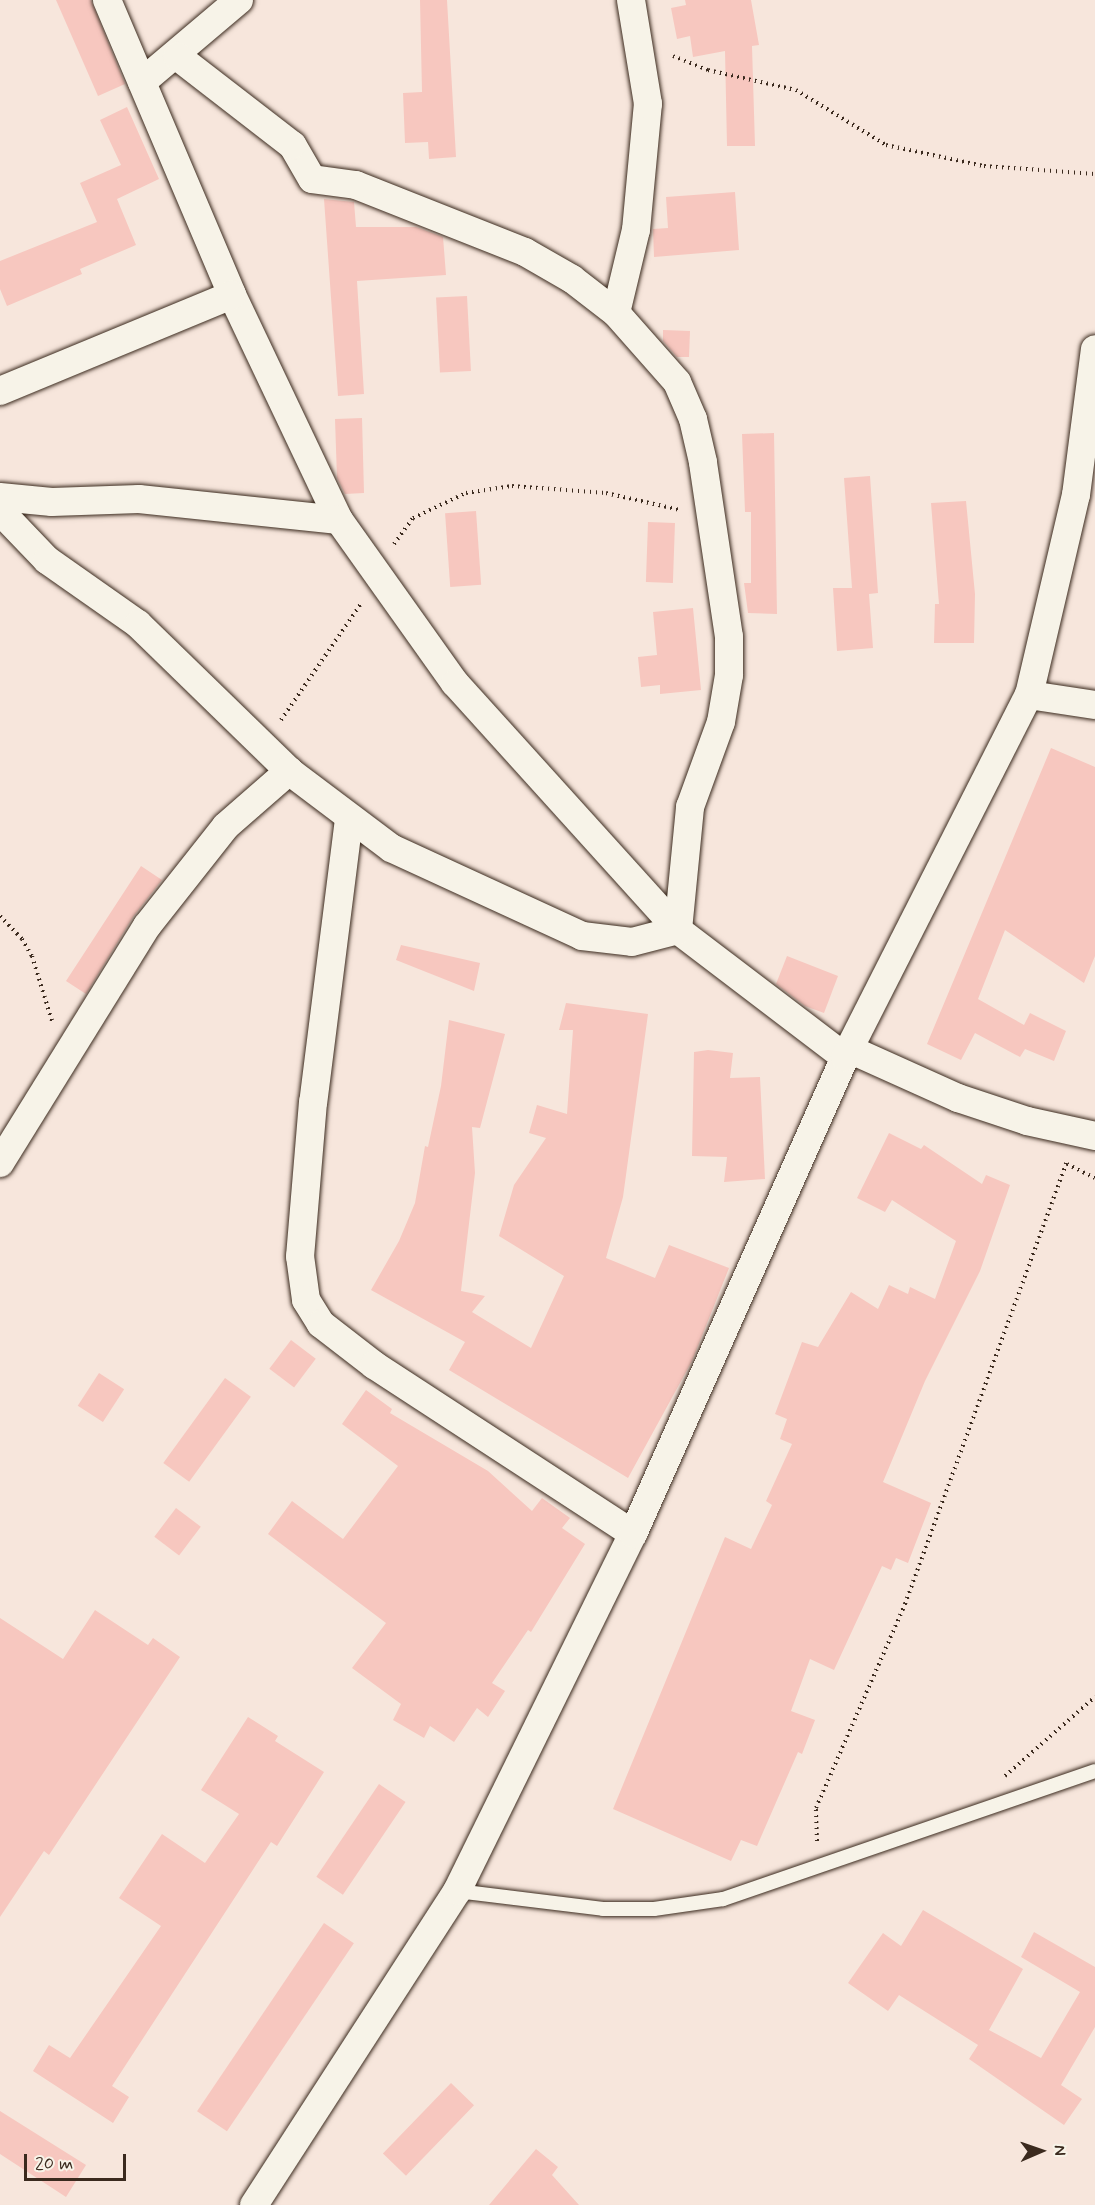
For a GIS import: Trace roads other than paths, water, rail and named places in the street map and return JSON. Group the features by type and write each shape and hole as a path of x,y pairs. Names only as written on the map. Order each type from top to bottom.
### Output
{"street":[{"path":"107,0 232,295 339,520 456,683 678,930 847,1053 958,1098 1086,1135"},
{"path":"142,82 177,56 239,0"},
{"path":"616,313 636,230 648,104 631,0"},
{"path":"177,56 291,145 312,179 356,185 525,252 572,279 616,313 677,382 693,419 729,637 729,675 721,722 690,807 678,930"},
{"path":"0,391 232,295"},
{"path":"254,2205 457,1891 633,1534 847,1053 1029,695 1076,495 1095,349"},
{"path":"0,497 52,502 139,499 339,520"},
{"path":"0,511 21,537 47,560 138,624 289,771 349,819 391,848 582,936 632,942 678,930"},
{"path":"1029,695 1095,705"},
{"path":"0,1163 147,926 188,872 233,819 289,771"},
{"path":"349,819 313,1102 300,1256 306,1300 321,1324 374,1365 633,1534"}],"lane":[{"path":"457,1891 603,1909 654,1909 723,1899 1095,1771"}]}
